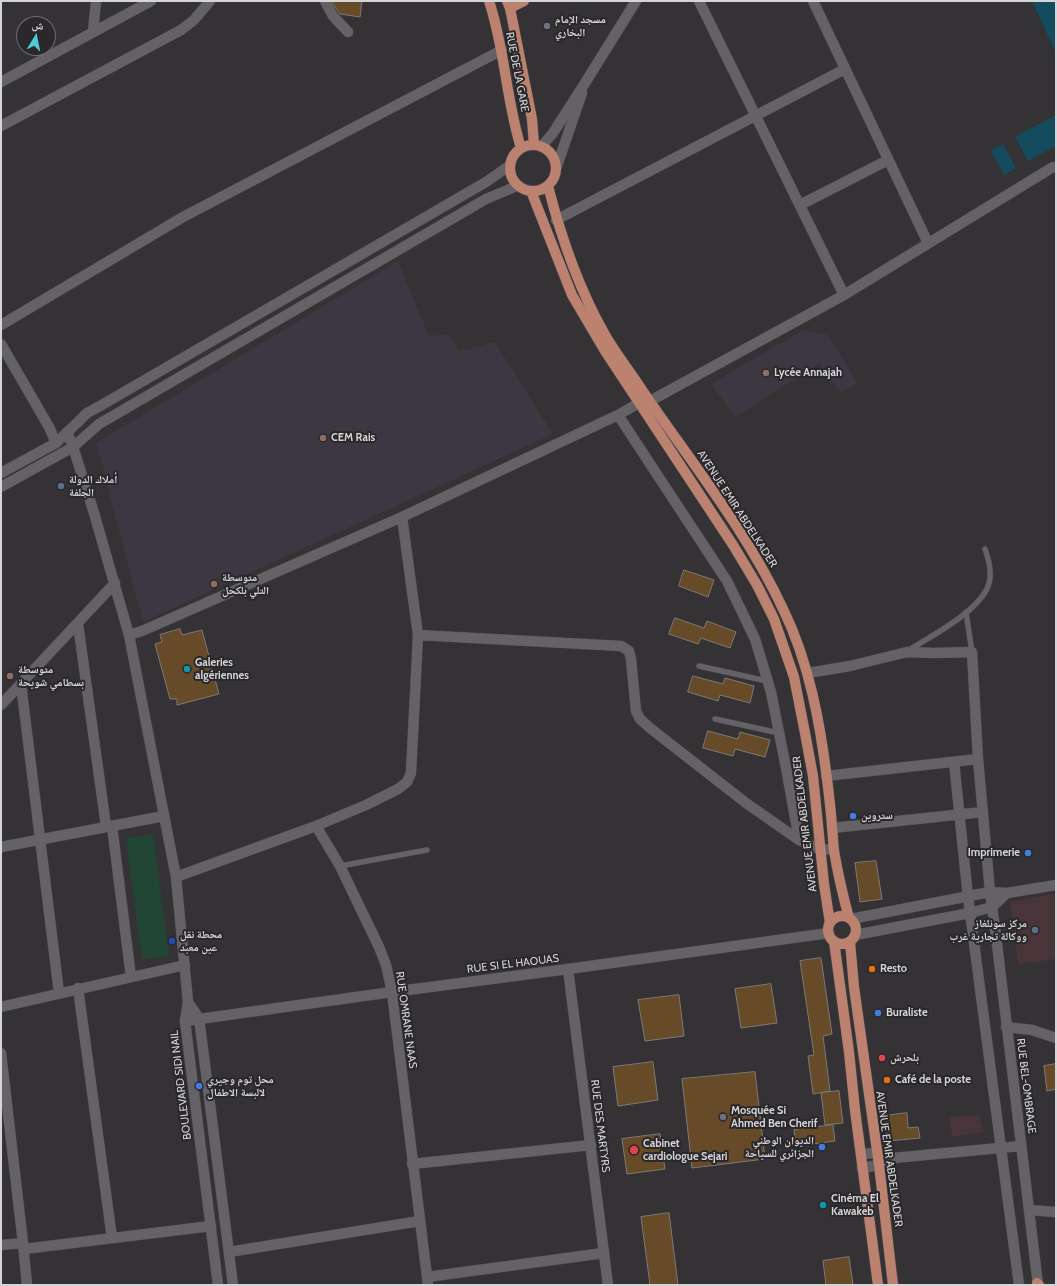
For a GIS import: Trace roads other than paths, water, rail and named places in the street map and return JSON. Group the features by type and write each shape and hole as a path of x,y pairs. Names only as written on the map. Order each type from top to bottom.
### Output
{"main road":[{"name":"RUE DE LA GARE","path":"488,1 502,50 515,130 521,148"},
{"path":"509,5 524,1"},
{"name":"RUE DE LA GARE","path":"509,5 538,146"},
{"path":"527,145 538,146 547,150 552,155 555,162 555,175 548,186 543,189 531,191 524,190 517,186 512,180 509,166 511,159 515,153 527,145"},
{"name":"AVENUE EMIR ABDELKADER","path":"548,186 556,220 577,279 604,334 744,538 785,612 808,673 826,776 834,849 840,884 850,919"},
{"name":"AVENUE EMIR ABDELKADER","path":"531,191 572,295 605,351 733,545 757,585 774,619 794,677 813,776 824,884 849,1052 862,1168 878,1285"},
{"path":"840,917 850,919 856,926 853,938 842,944 831,932 836,918 840,917"},
{"name":"AVENUE EMIR ABDELKADER","path":"853,938 855,994 879,1165 893,1285"}],"street":[{"path":"93,32 96,1"},
{"path":"1,82 151,1"},
{"path":"1,126 181,30 194,20 210,1"},
{"path":"325,1 333,16 348,32"},
{"path":"538,146 553,133 636,1"},
{"path":"699,1 844,295"},
{"path":"813,1 928,244"},
{"path":"1,325 183,217 502,50"},
{"path":"556,220 845,69"},
{"path":"556,169 585,83"},
{"path":"800,205 888,160"},
{"path":"1,473 56,444 88,413 486,182 509,166"},
{"path":"650,401 844,295 1053,167"},
{"path":"1,487 73,447 100,424 486,199 517,186"},
{"path":"1,344 56,444"},
{"path":"130,635 150,628 402,517 618,415 639,403"},
{"path":"618,415 727,581 755,639 768,682 779,733 798,840"},
{"name":"BOULEVARD SIDI NAIL","path":"67,432 73,447 130,635 176,877 188,1002 185,1021 211,1226 215,1285"},
{"path":"176,877 316,826 398,789 407,782 411,773 418,635 402,517"},
{"path":"1,705 78,624 114,583"},
{"path":"78,624 131,977"},
{"path":"418,635 621,646 629,651 636,711 640,720 746,803 798,840 821,850 834,849"},
{"path":"808,673 850,666 907,652 972,652"},
{"name":"RUE BEL-OMBRAGE","path":"972,652 978,759 990,892 1038,1284"},
{"path":"21,684 59,993"},
{"path":"826,776 978,759"},
{"path":"954,762 970,913 1019,1285"},
{"path":"832,828 983,812"},
{"path":"1,847 109,826 142,822 164,816"},
{"name":"RUE OMRANE NAAS","path":"316,826 340,866 379,947 386,965 392,992 427,1281"},
{"path":"850,919 990,892 1007,893 1056,885"},
{"path":"853,938 992,907 1007,893"},
{"name":"RUE SI EL HAOUAS","path":"185,1021 831,932"},
{"path":"1,1007 78,988 185,965"},
{"name":"RUE DES MARTYRS","path":"568,969 608,1285"},
{"path":"78,988 112,1238"},
{"path":"188,1002 199,1018 233,1285"},
{"path":"1006,1027 1032,1030 1056,1038"},
{"path":"1,1052 27,1285"},
{"path":"412,1164 591,1145"},
{"path":"862,1168 879,1165 893,1158 1021,1146"},
{"path":"861,1154 877,1153 893,1158"},
{"path":"1029,1210 1056,1212"},
{"path":"229,1252 420,1221"},
{"path":"1,1245 23,1246 112,1238 211,1226"},
{"path":"427,1281 604,1253"}],"lane":[{"path":"907,652 945,628 974,606 987,588 990,577 989,559 985,549"},
{"path":"966,612 972,652"},
{"path":"699,666 768,682"},
{"path":"715,718 779,733"},
{"path":"340,866 427,850"}],"water":[{"path":"1032,1 1056,1 1056,53"},
{"path":"1056,115 1056,146 1028,161 1015,137"},
{"path":"1003,144 1016,168 1004,175 991,151"}],"place":[{"name":"مسجد الإمام البخاري","path":"547,26"},
{"name":"Lycée Annajah","path":"766,373"},
{"name":"CEM Rais","path":"323,438"},
{"name":"أملاك الدولة الجلفة","path":"61,486"},
{"name":"متوسطة التلي بلكحل","path":"214,584"},
{"name":"Galeries algériennes","path":"187,669"},
{"name":"متوسطة بسطامي شويحة","path":"10,676"},
{"name":"ستروين","path":"853,816"},
{"name":"Imprimerie","path":"1028,853"},
{"name":"مركز سونلغاز ووكالة تجارية غرب","path":"1035,930"},
{"name":"محطة نقل عين معبد","path":"172,941"},
{"name":"Resto","path":"872,969"},
{"name":"Buraliste","path":"878,1013"},
{"name":"بلحرش","path":"882,1058"},
{"name":"Café de la poste","path":"887,1080"},
{"name":"محل توم وجيري لالبسة الاطفال","path":"199,1086"},
{"name":"Mosquée Si Ahmed Ben Cherif","path":"723,1117"},
{"name":"الديوان الوطني الجزائري للسياحة","path":"822,1147"},
{"name":"Cabinet cardiologue Sejari","path":"634,1150"},
{"name":"Cinéma El Kawakeb","path":"823,1205"}]}
